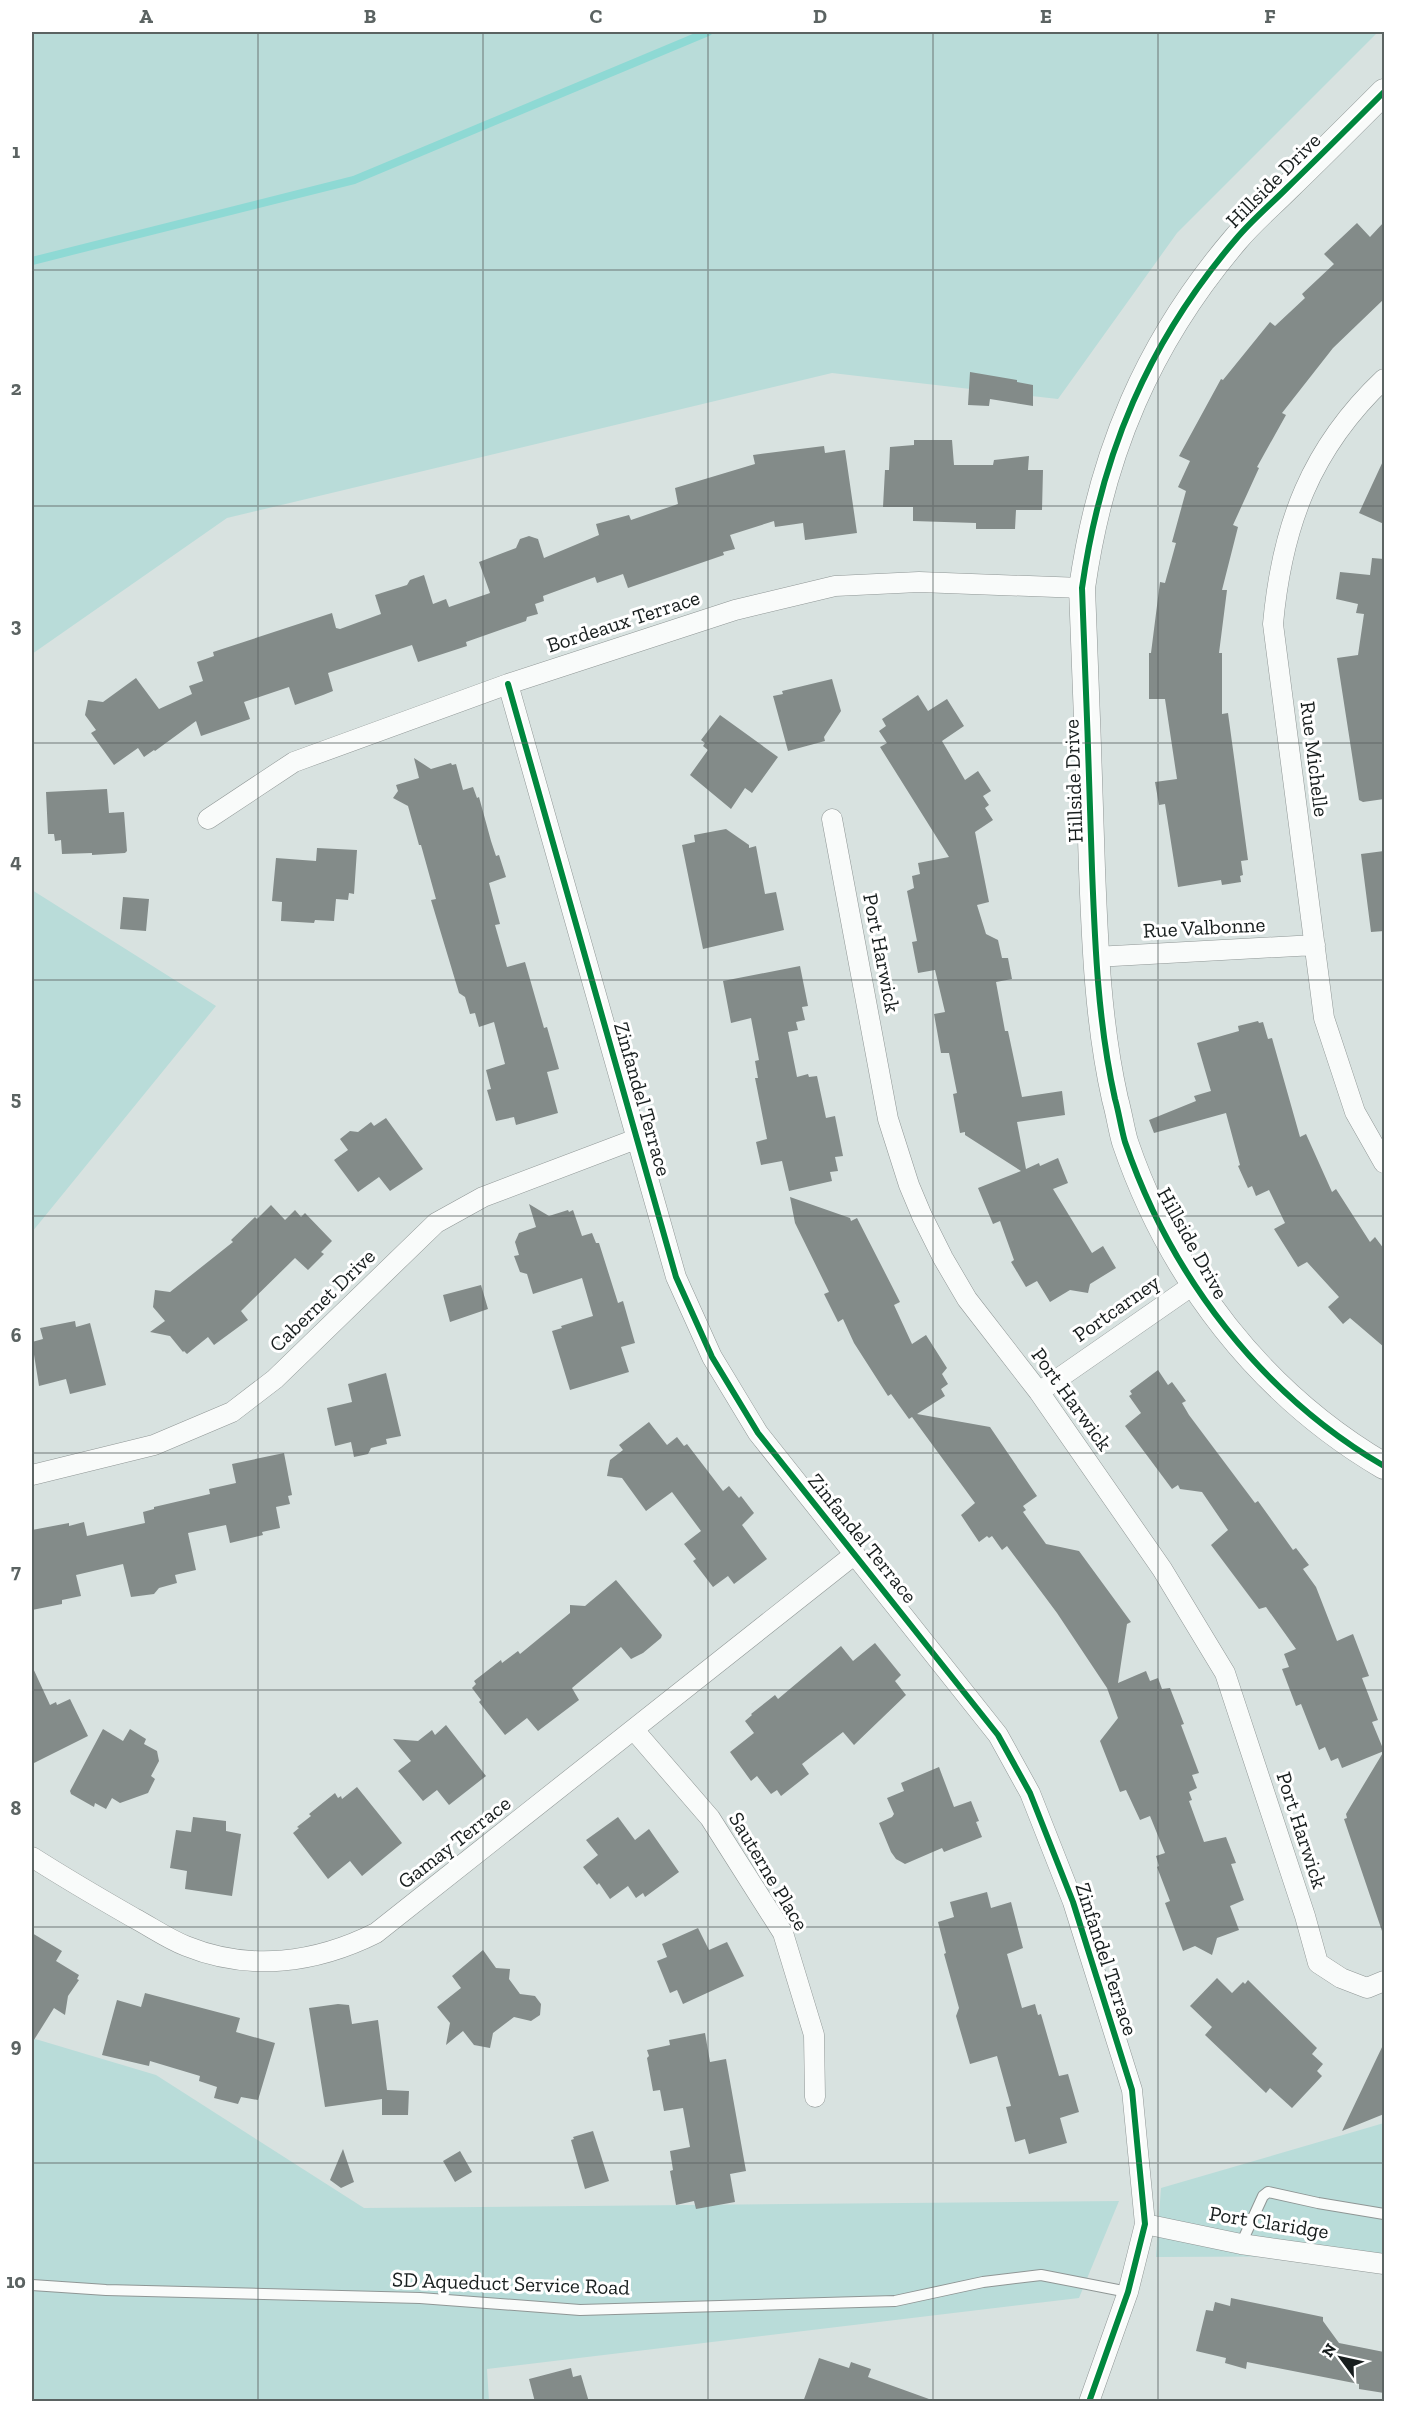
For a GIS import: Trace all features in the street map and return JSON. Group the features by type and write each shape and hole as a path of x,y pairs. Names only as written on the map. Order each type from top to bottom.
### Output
{"street":[{"name":"Hillside Drive","path":"1384,92 1238,237 1189,299 1167,333 1131,404 1111,456 1091,532 1082,588 1095,957 1107,1060 1125,1141 1155,1217 1193,1284 1221,1324 1287,1395 1325,1426 1384,1466"},
{"name":"Rue Michelle","path":"1384,379 1354,408 1314,470 1289,532 1276,593 1273,624 1323,1018 1355,1112 1384,1163"},
{"name":"Bordeaux Terrace","path":"208,819 294,762 508,684 735,610 835,586 919,582 1082,588"},
{"name":"Zinfandel Terrace","path":"508,684 676,1277 712,1357 758,1433 998,1735 1030,1793 1073,1902 1132,2090 1145,2224 1128,2292 1089,2402"},
{"name":"Port Harwick","path":"832,819 888,1119 909,1185 943,1258 967,1299 1039,1392 1171,1582 1225,1673 1305,1916 1318,1963 1341,1978 1367,1988 1384,1981"},
{"name":"Rue Valbonne","path":"1095,957 1315,945"},
{"name":"Cabernet Drive","path":"32,1475 154,1445 232,1412 274,1379 436,1223 483,1197 636,1139"},
{"name":"Portcarney","path":"1039,1392 1193,1284"},
{"name":"Gamay Terrace","path":"32,1857 84,1890 190,1948 215,1956 245,1961 299,1960 351,1945 376,1933 855,1554"},
{"name":"Sauterne Place","path":"634,1730 710,1818 783,1933 814,2035 815,2097"},
{"name":"Port Claridge","path":"1145,2224 1241,2244 1384,2264"}],"lane":[{"path":"1241,2244 1263,2196 1268,2192 1318,2204 1384,2214"},
{"name":"SD Aqueduct Service Road","path":"32,2285 106,2290 420,2298 580,2310 895,2301 983,2282 1041,2275 1128,2292"}],"shaded area":[{"path":"32,32 1378,32 1177,233 1058,399 832,373 227,518 32,654"},
{"path":"32,890 216,1006 32,1232"},
{"path":"32,2038 156,2075 364,2208 1119,2201 1079,2298 487,2369 489,2401 32,2401"},
{"path":"1384,2123 1384,2256 1156,2257 1161,2188"}],"building":[{"path":"1384,222 1384,299 1333,348 1282,413 1286,415 1257,467 1259,468 1233,525 1238,527 1222,590 1227,590 1219,653 1222,653 1222,714 1228,713 1248,860 1241,861 1243,875 1240,876 1241,882 1222,885 1221,880 1178,887 1165,804 1159,805 1155,782 1177,779 1165,699 1149,699 1149,653 1151,653 1160,582 1165,583 1176,543 1172,542 1186,491 1178,487 1190,461 1179,456 1221,379 1223,380 1270,322 1275,326 1305,298 1302,294 1334,264 1324,254 1357,223 1370,237"},
{"path":"970,372 1033,385 1033,406 990,399 989,406 968,405"},
{"path":"914,440 952,440 954,465 993,465 994,460 1029,456 1028,470 1043,470 1042,510 1016,510 1015,529 976,529 976,523 913,521 913,507 883,507 885,470 889,470 890,447 914,445"},
{"path":"824,446 825,453 845,450 857,533 805,540 803,523 775,527 774,521 730,535 735,549 723,552 724,555 628,588 623,574 597,583 595,577 543,596 544,601 535,604 538,614 527,617 526,621 466,642 467,646 418,662 412,645 328,673 333,691 295,705 289,687 244,702 250,719 201,736 196,721 144,757 138,748 114,765 91,733 96,730 85,715 88,700 103,702 136,678 159,709 192,694 189,686 203,681 197,662 214,656 213,652 332,613 336,628 340,629 381,614 375,595 407,585 410,580 424,575 433,604 446,599 449,607 490,593 479,562 516,548 520,539 529,536 538,539 544,558 599,535 596,524 629,515 631,520 678,504 675,488 755,464 753,455"},
{"path":"1384,459 1384,524 1359,513"},
{"path":"1372,558 1384,559 1384,799 1363,802 1359,800 1337,658 1358,655 1364,614 1356,613 1358,604 1336,599 1340,572 1370,575"},
{"path":"832,679 841,711 824,737 825,741 788,751 773,696 783,694 782,691"},
{"path":"918,695 928,711 947,699 964,726 942,741 965,780 978,771 991,791 983,796 989,805 985,808 993,820 975,832 989,902 977,905 986,934 998,940 1002,958 1008,958 1012,979 996,982 1005,1031 1008,1031 1022,1097 1062,1091 1065,1115 1017,1122 1026,1169 1058,1158 1068,1183 1053,1189 1092,1253 1103,1246 1116,1268 1090,1284 1088,1293 1070,1290 1050,1302 1037,1281 1026,1287 1011,1262 1014,1260 1000,1221 993,1224 978,1188 1021,1171 965,1135 965,1132 960,1133 953,1094 957,1093 949,1053 941,1053 934,1014 945,1012 935,970 918,973 912,942 917,941 907,891 914,888 912,876 920,874 918,863 949,857 880,747 887,743 879,731 886,726 882,719"},
{"path":"720,715 778,757 752,793 745,788 731,809 690,775 708,750 703,746 705,743 701,740"},
{"path":"414,758 431,769 451,763 456,764 463,790 473,787 477,798 479,797 496,856 499,855 506,877 489,883 500,924 495,925 507,967 525,962 544,1028 547,1027 559,1069 547,1072 558,1113 516,1125 514,1117 496,1121 487,1090 491,1089 486,1070 505,1064 494,1022 479,1027 475,1013 470,1014 465,997 459,993 431,900 436,899 408,806 393,798 398,791 396,785 419,778"},
{"path":"107,789 109,813 124,812 127,851 92,855 92,853 62,854 61,840 55,841 54,834 48,834 46,792"},
{"path":"726,829 749,845 749,848 756,846 765,894 776,892 784,930 703,949 682,845 695,842 694,835"},
{"path":"317,848 357,850 354,894 349,893 348,900 336,899 334,921 315,920 314,923 281,921 282,902 272,901 276,858 316,861"},
{"path":"1384,851 1384,931 1371,932 1361,854"},
{"path":"123,897 149,899 146,931 120,929"},
{"path":"800,966 808,1006 802,1007 805,1020 796,1022 798,1030 788,1032 797,1077 808,1074 809,1077 817,1076 826,1118 835,1116 843,1156 835,1157 838,1171 830,1172 832,1181 789,1191 782,1161 761,1165 756,1142 767,1139 755,1078 758,1078 755,1061 759,1060 751,1018 731,1023 723,981"},
{"path":"1263,1022 1268,1039 1272,1038 1300,1137 1306,1134 1332,1192 1336,1189 1370,1242 1375,1237 1384,1249 1384,1347 1350,1318 1343,1324 1328,1307 1339,1297 1307,1262 1298,1267 1274,1229 1285,1223 1269,1190 1256,1196 1252,1186 1248,1188 1238,1166 1240,1165 1226,1113 1154,1133 1149,1120 1196,1101 1194,1096 1211,1091 1197,1043 1239,1031 1238,1026"},
{"path":"386,1118 423,1169 390,1191 379,1177 358,1192 334,1160 348,1150 340,1139 350,1131 358,1132 371,1122 374,1126"},
{"path":"790,1197 850,1218 851,1221 857,1218 900,1302 894,1305 912,1344 926,1335 947,1368 942,1374 948,1384 941,1389 945,1396 917,1414 990,1427 1037,1496 1023,1506 1026,1510 1023,1512 1046,1544 1079,1551 1131,1622 1127,1624 1118,1683 1146,1671 1150,1681 1158,1678 1162,1689 1170,1688 1199,1773 1192,1775 1197,1788 1189,1792 1192,1800 1189,1801 1204,1842 1226,1837 1236,1863 1231,1864 1244,1900 1230,1906 1239,1930 1217,1938 1212,1955 1195,1946 1183,1951 1165,1903 1170,1901 1157,1867 1159,1866 1156,1856 1165,1853 1150,1816 1140,1820 1126,1790 1120,1792 1100,1741 1118,1718 1107,1688 1057,1613 1007,1546 1002,1550 992,1536 989,1538 987,1536 979,1542 961,1515 975,1503 912,1417 909,1419 891,1394 888,1396 854,1343 843,1319 838,1322 824,1294 829,1292 795,1223"},
{"path":"529,1204 549,1216 573,1210 582,1236 592,1233 596,1243 599,1243 618,1303 623,1301 635,1343 621,1347 629,1372 570,1390 552,1331 593,1316 582,1278 533,1294 527,1274 520,1272 514,1256 519,1255 515,1242 519,1233 536,1227"},
{"path":"271,1205 285,1220 295,1210 301,1217 305,1213 332,1241 321,1252 324,1254 308,1270 295,1258 241,1311 248,1320 214,1345 208,1337 187,1354 170,1336 150,1332 165,1321 153,1307 155,1290 170,1292 233,1242 231,1240"},
{"path":"481,1285 488,1309 450,1322 443,1295"},
{"path":"75,1321 76,1327 90,1323 106,1385 70,1394 66,1379 39,1386 32,1342 43,1339 40,1328"},
{"path":"1158,1370 1168,1385 1172,1382 1186,1401 1182,1403 1189,1415 1255,1503 1258,1501 1293,1550 1296,1548 1309,1565 1303,1569 1316,1587 1337,1641 1353,1634 1369,1676 1362,1678 1378,1720 1372,1722 1384,1751 1342,1768 1338,1758 1331,1761 1325,1747 1319,1750 1301,1704 1296,1706 1282,1669 1289,1667 1284,1654 1296,1649 1266,1607 1259,1609 1211,1545 1228,1530 1202,1492 1180,1489 1178,1485 1172,1489 1125,1426 1141,1413 1129,1396 1132,1394 1130,1391"},
{"path":"386,1373 401,1436 386,1439 387,1444 371,1448 368,1454 354,1457 351,1442 335,1446 327,1408 352,1402 348,1384"},
{"path":"649,1422 667,1445 677,1437 684,1446 687,1444 723,1491 729,1486 739,1498 741,1496 754,1513 742,1525 767,1559 734,1584 728,1576 713,1587 693,1561 696,1559 684,1544 701,1531 672,1492 646,1511 622,1478 607,1476 610,1460 623,1450 619,1445"},
{"path":"284,1453 292,1495 288,1496 290,1504 276,1507 280,1528 262,1532 263,1535 230,1543 226,1525 188,1533 196,1570 175,1575 177,1583 159,1588 154,1594 131,1597 123,1564 76,1575 81,1596 62,1600 62,1604 32,1610 32,1530 84,1522 87,1536 145,1523 143,1512 154,1509 154,1507 210,1494 209,1489 236,1483 232,1464"},
{"path":"616,1580 662,1635 661,1638 643,1653 631,1659 621,1647 572,1688 579,1700 538,1731 527,1718 505,1735 479,1702 481,1700 472,1688 476,1684 474,1681 501,1660 502,1663 518,1651 520,1654 570,1613 570,1605 585,1606"},
{"path":"875,1643 901,1675 895,1681 906,1695 854,1745 843,1732 802,1764 809,1774 781,1796 777,1790 771,1794 757,1776 751,1781 730,1752 754,1733 745,1721 751,1714 775,1695 778,1699 841,1646 853,1661"},
{"path":"32,1666 50,1705 56,1702 57,1705 70,1699 88,1736 32,1764"},
{"path":"446,1725 486,1776 449,1805 437,1790 423,1801 398,1771 411,1761 393,1739 418,1741 432,1730 435,1735"},
{"path":"103,1729 123,1741 130,1729 146,1739 144,1744 157,1751 159,1761 151,1776 155,1779 148,1793 120,1803 112,1798 106,1809 95,1803 94,1807 71,1794 70,1791"},
{"path":"1384,1751 1384,1931 1382,1931 1344,1819 1347,1818 1346,1814"},
{"path":"939,1767 954,1807 971,1801 979,1821 976,1822 982,1837 944,1852 942,1848 905,1864 896,1859 891,1852 879,1823 894,1814 887,1798 904,1791 901,1783"},
{"path":"357,1787 402,1843 362,1876 350,1861 328,1879 293,1833 311,1816 309,1814 335,1793 338,1798 341,1796 342,1799"},
{"path":"193,1817 226,1821 226,1831 241,1834 232,1896 185,1889 187,1871 170,1868 176,1830 191,1832"},
{"path":"618,1817 635,1840 649,1829 679,1872 645,1897 643,1893 636,1898 628,1886 610,1899 599,1883 597,1885 583,1867 598,1855 586,1840"},
{"path":"987,1892 991,1908 1011,1902 1023,1948 1007,1954 1022,2008 1035,2004 1038,2015 1041,2014 1059,2076 1068,2074 1079,2112 1060,2118 1067,2143 1029,2154 1025,2139 1015,2142 1006,2107 1011,2106 997,2056 970,2064 956,2016 959,2008 938,1922 954,1917 950,1902"},
{"path":"698,1928 709,1950 727,1942 744,1976 683,2004 677,1990 670,1993 657,1961 667,1957 662,1944"},
{"path":"32,1933 62,1951 56,1961 79,1975 77,1979 79,1980 68,1996 65,2015 54,2008 32,2043"},
{"path":"483,1950 496,1968 510,1969 509,1979 520,1994 535,1996 541,2004 540,2015 531,2021 514,2017 493,2033 490,2048 474,2045 463,2031 446,2045 450,2023 437,2007 461,1988 452,1976"},
{"path":"1217,1978 1232,1993 1248,1980 1317,2048 1312,2054 1323,2064 1317,2071 1322,2076 1292,2108 1270,2088 1266,2093 1205,2035 1212,2027 1190,2006"},
{"path":"145,1993 240,2018 236,2032 275,2043 258,2100 241,2097 238,2104 214,2098 217,2087 199,2081 200,2076 150,2061 149,2066 102,2055 117,2000 141,2007"},
{"path":"338,2004 349,2005 352,2024 378,2020 387,2090 409,2091 408,2115 382,2115 382,2099 325,2107 309,2008"},
{"path":"705,2033 710,2062 726,2059 746,2171 730,2174 735,2202 696,2209 694,2201 676,2205 670,2171 673,2170 670,2151 690,2147 683,2108 664,2111 660,2090 653,2091 647,2050 670,2045 669,2040"},
{"path":"1384,2043 1384,2114 1342,2131"},
{"path":"593,2131 609,2181 585,2189 571,2140 574,2139 573,2137"},
{"path":"343,2149 354,2182 341,2188 330,2180"},
{"path":"460,2151 472,2172 455,2182 443,2161"},
{"path":"1231,2298 1323,2317 1323,2321 1339,2343 1384,2352 1384,2393 1359,2389 1359,2384 1247,2362 1246,2369 1225,2363 1226,2358 1196,2351 1206,2310 1213,2311 1215,2302 1230,2306"},
{"path":"819,2358 849,2368 851,2362 871,2369 868,2377 929,2399 929,2402 803,2402"},
{"path":"571,2368 573,2377 581,2375 589,2402 535,2402 529,2379"}],"waterway":[{"path":"32,261 354,180 708,32"}],"cycle path":[{"path":"1384,92 1242,232 1177,318 1133,402 1116,446 1090,539 1082,588 1098,984 1109,1070 1125,1142 1144,1192 1168,1239 1195,1285 1226,1328 1260,1367 1298,1404 1339,1437 1384,1466"},
{"path":"508,684 676,1277 712,1357 758,1433 998,1735 1030,1793 1073,1902 1132,2090 1145,2224 1128,2292 1089,2402"}]}
